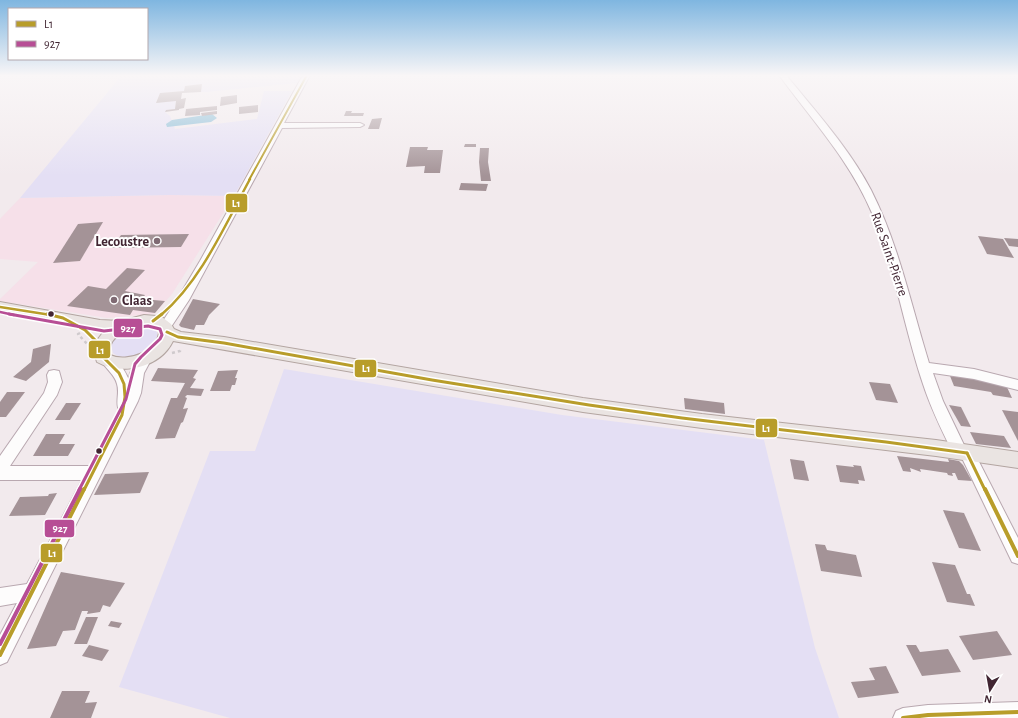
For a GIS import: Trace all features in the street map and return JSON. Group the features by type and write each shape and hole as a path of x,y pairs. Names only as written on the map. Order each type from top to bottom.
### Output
{"main road":[{"path":"0,307 100,325 124,326"},
{"path":"60,318 77,325 92,337 100,354 126,364 156,355 183,344 214,342"},
{"path":"100,354 103,343 108,336 124,326 139,321 162,326 178,337 495,389 552,408 589,415 716,431 778,430 1018,460"},
{"path":"156,355 165,342 162,326"},
{"path":"970,454 1018,466"}],"street":[{"path":"162,326 183,300 289,109"},
{"name":"Rue Saint-Pierre","path":"808,109 833,140 861,180 872,201 894,262 934,394 970,454 1018,556"},
{"path":"279,126 360,125"},
{"path":"100,354 116,370 124,381 126,394 122,415"},
{"path":"0,655 133,396 137,373 156,355"},
{"path":"925,367 979,375 1018,385"},
{"path":"0,468 50,395 55,382 54,375"},
{"path":"0,473 93,473"},
{"path":"0,597 32,592"},
{"path":"903,718 928,715 1018,712"}],"path":[{"path":"84,330 78,334 100,354"},
{"path":"156,355 180,351 183,344"}],"shaded area":[{"path":"94,109 175,109 166,110 165,112 170,116 175,129 257,119 260,109 282,109 234,196 171,195 20,198"},
{"path":"171,195 234,196 172,294 154,314 107,318 0,301 0,299 38,262 0,259 0,219 20,198"},
{"path":"142,326 150,327 157,332 157,339 149,350 142,354 126,357 113,353 111,345 116,337 132,328"},
{"path":"284,369 562,415 764,440 815,648 839,718 230,718 119,687 210,451 255,451"}],"water":[{"path":"212,114 217,118 211,122 167,127 166,124 172,120"}],"building":[{"path":"181,109 165,112 166,110"},
{"path":"186,109 217,109 217,110 200,112 200,115 185,116"},
{"path":"239,109 258,109 258,112 239,114"},
{"path":"217,111 217,114 202,116 201,113"},
{"path":"346,111 352,111 351,113 364,113 363,116 344,116"},
{"path":"382,118 379,129 368,129 372,119"},
{"path":"465,144 476,144 476,147 464,147"},
{"path":"410,147 428,147 427,150 443,150 440,173 424,173 425,166 406,167"},
{"path":"480,148 489,148 488,162 491,181 481,181 479,162"},
{"path":"461,183 488,184 486,191 459,190"},
{"path":"103,222 80,261 53,263 78,224"},
{"path":"189,234 181,247 112,248 121,235"},
{"path":"978,236 1003,239 1014,258 987,254"},
{"path":"1004,238 1018,239 1018,247 1009,246"},
{"name":"Claas","path":"127,268 145,270 125,291 145,295 142,299 165,301 155,313 133,310 130,315 67,306 88,286 106,289"},
{"path":"193,299 220,304 209,315 204,325 196,325 194,330 181,327 179,325"},
{"path":"51,344 49,362 26,381 13,377 31,362 33,349"},
{"path":"158,368 198,370 193,378 196,379 190,388 204,389 201,396 187,395 185,397 187,398 183,409 188,408 175,438 155,439 171,398 177,398 185,383 151,381"},
{"path":"238,370 235,378 237,378 235,385 232,385 230,391 210,391 218,371"},
{"path":"950,376 996,382 1006,385 1012,398 993,395 991,392 954,386"},
{"path":"869,382 890,384 898,403 876,400"},
{"path":"7,392 25,392 6,417 0,417 0,402"},
{"path":"684,398 724,403 725,414 685,409"},
{"path":"66,403 81,403 70,420 55,420"},
{"path":"949,405 961,407 971,427 961,426"},
{"path":"1002,410 1018,412 1018,441"},
{"path":"970,432 1004,436 1011,448 976,444"},
{"path":"46,434 65,434 59,444 75,444 68,456 33,456"},
{"path":"897,456 949,462 948,459 959,461 972,481 958,480 955,473 952,473 953,476 948,475 947,473 920,469 921,472 910,468 911,472 903,471"},
{"path":"790,459 804,461 809,481 794,479"},
{"path":"836,465 854,467 853,465 861,466 865,481 858,480 859,484 840,482"},
{"path":"149,472 140,493 94,495 105,474"},
{"path":"57,493 45,515 9,516 20,497 48,496 49,494"},
{"path":"943,510 964,513 981,551 959,548"},
{"path":"815,544 825,545 827,550 856,555 862,577 821,571"},
{"path":"932,562 955,565 967,594 970,594 975,606 947,602"},
{"path":"61,572 125,583 110,607 103,605 100,612 87,614 88,611 82,611 75,630 63,631 56,646 27,649"},
{"path":"86,617 98,617 87,644 74,644"},
{"path":"111,621 122,623 119,628 108,626"},
{"path":"997,631 1012,655 973,660 959,636"},
{"path":"89,645 109,650 102,661 82,656"},
{"path":"906,645 916,645 920,652 948,649 961,672 922,676"},
{"path":"886,666 899,693 858,698 851,682 875,680 869,668"},
{"path":"62,691 90,691 85,703 97,702 91,718 50,718"}],"transit line":[{"name":"L1","path":"153,321 171,306 194,280 289,109"},
{"name":"L1","path":"0,307 51,314 75,323 85,330 96,341 104,358 119,373 124,384 125,397 122,415 0,655"},
{"name":"927","path":"0,312 104,331 148,326 160,329 162,335 158,342 135,364 126,399 0,644"},
{"name":"L1","path":"167,332 178,337 224,343 432,380 641,413 967,453"},
{"name":"L1","path":"967,453 1018,556"},
{"name":"L1","path":"903,718 928,715 1018,712"}],"place":[{"name":"Lecoustre","path":"157,241"},
{"name":"Claas","path":"114,300"}]}
